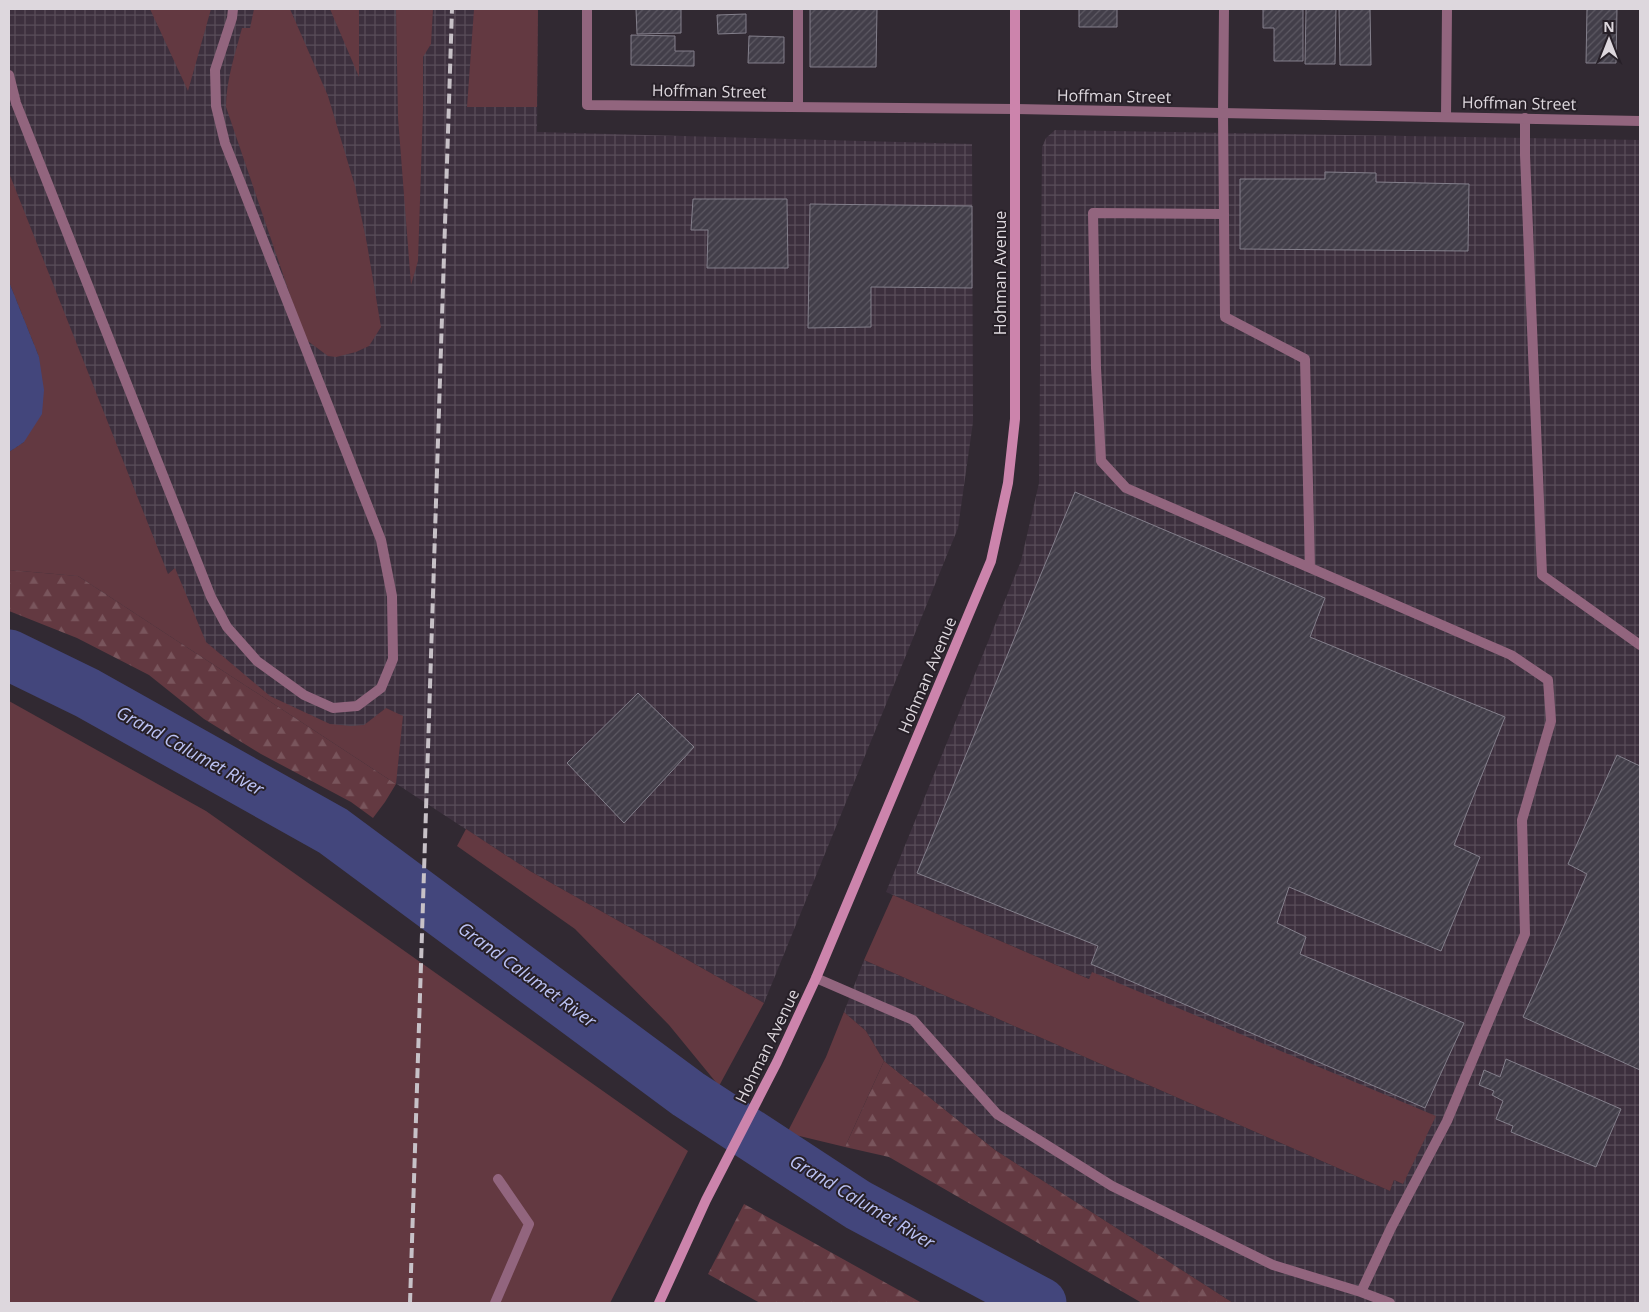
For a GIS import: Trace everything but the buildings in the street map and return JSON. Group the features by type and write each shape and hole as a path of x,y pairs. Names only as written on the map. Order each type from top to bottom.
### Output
{"main road":[{"name":"Hohman Avenue","path":"658,1303 706,1200 777,1062 816,978 992,560 1008,483 1015,419 1015,9"}],"street":[{"path":"9,75 16,103 207,588 227,627 257,661 304,695 334,708 358,706 381,688 393,659 392,596 381,540 225,143 216,106 215,70 234,9"},
{"name":"Hoffman Street","path":"588,9 587,105 1014,109 1640,121"},
{"path":"798,9 798,107"},
{"path":"1224,9 1225,317 1305,359 1310,568"},
{"path":"1446,117 1447,9"},
{"path":"1525,118 1542,575 1640,645"},
{"path":"1224,214 1093,213 1096,368 1101,461 1126,488 1511,655 1548,680 1550,722 1522,820 1525,934 1447,1121 1391,1228 1361,1292"},
{"path":"816,978 913,1020 997,1114 1112,1186 1273,1265 1361,1292 1390,1303"},
{"path":"495,1303 529,1224 498,1179"}],"shaded area":[{"path":"9,9 538,9 537,132 972,144 973,422 958,528 764,1003 530,871 78,576 9,570"},
{"path":"1055,130 1640,140 1640,1303 1233,1303 995,1150 884,1061 866,1031 844,1012 864,960 1390,1191 1394,1180 1403,1184 1092,973 1089,979 886,892 1021,561 1039,483 1042,147 1046,138"}],"green space":[{"path":"150,9 211,9 188,91"},
{"path":"254,9 290,9 328,96 355,186 381,327 369,346 356,352 336,357 328,356 305,339 226,107 229,77 242,28 250,28"},
{"path":"330,9 359,9 359,77"},
{"path":"396,9 433,9 431,44 423,57 418,261 411,285 398,118"},
{"path":"474,9 538,9 537,107 467,107"},
{"path":"9,173 168,574 175,568 206,642 270,696 330,724 364,725 386,708 403,716 396,784 78,576 9,570 9,452 24,442 39,357 9,282"},
{"path":"9,570 78,576 396,784 373,818 351,802 261,754 204,719 149,675 77,638 9,611"},
{"path":"9,701 206,811 688,1151 610,1303 9,1303"},
{"path":"466,829 530,871 764,1003 719,1086 669,1025 575,929 457,846"},
{"path":"893,895 1089,979 1092,972 1436,1116 1403,1184 1394,1180 1390,1191 864,960"},
{"path":"844,1012 866,1031 884,1061 845,1147 787,1133 826,1057"},
{"path":"884,1061 995,1150 1233,1303 1142,1303 889,1157 845,1147"},
{"path":"744,1204 922,1303 760,1303 708,1274"}],"water":[{"path":"9,282 39,357 44,390 42,414 24,442 9,452"}],"waterway":[{"name":"Grand Calumet River","path":"9,655 87,693 333,831 688,1094 858,1205 1041,1303"}],"railway":[{"path":"410,1303 452,9"}]}
